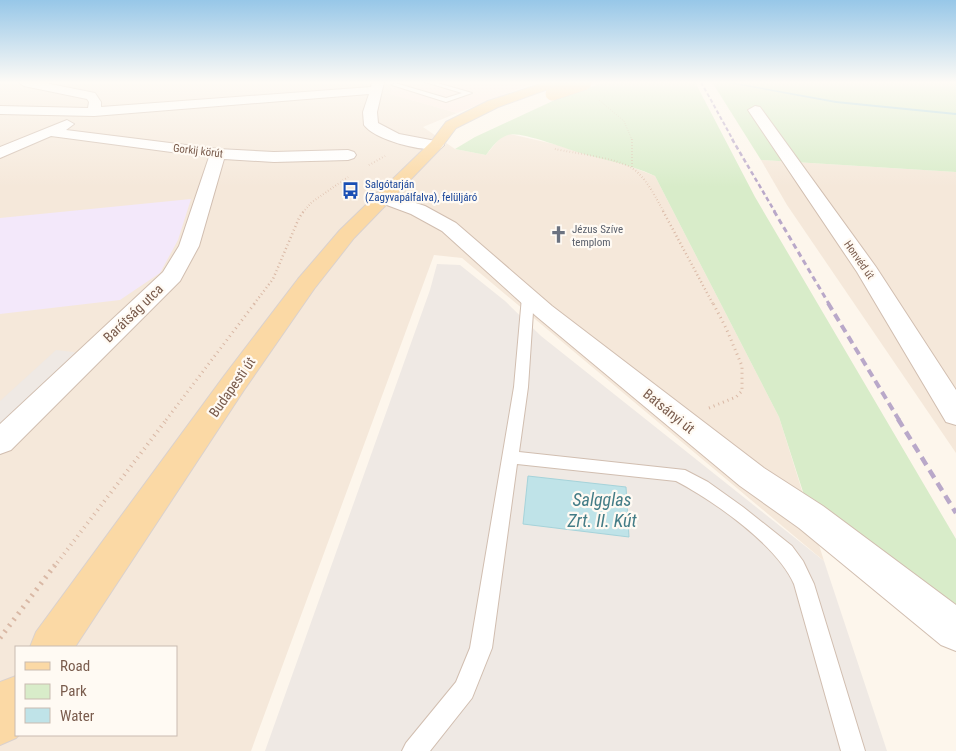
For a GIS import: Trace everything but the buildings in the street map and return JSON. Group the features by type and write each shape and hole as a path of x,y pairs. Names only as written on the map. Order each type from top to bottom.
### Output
{"main road":[{"name":"Budapesti út","path":"52,646 234,383 301,292 347,234 436,145 451,125 466,117"},
{"path":"436,145 495,117"},
{"path":"0,722 15,700"}],"street":[{"path":"3,154 83,117"},
{"path":"370,117 371,125 379,131 400,139 436,145"},
{"name":"Honvéd út","path":"760,117 868,272 956,414"},
{"name":"Budapesti út","path":"379,131 425,132 451,125"},
{"name":"Gorkij körút","path":"50,132 218,154 274,157 348,155"},
{"name":"Barátság utca","path":"0,442 172,276 189,246 218,154"},
{"name":"Batsányi út","path":"382,197 418,210 449,227 528,298 678,418 752,476 811,517 956,630"}],"lane":[{"path":"414,751 464,690 481,648 521,387 528,298"},
{"path":"510,457 679,475 702,487 737,512 785,552 796,567 804,584 853,751"}],"path":[{"path":"620,117 627,125 633,146 632,168"},
{"path":"555,149 620,163 632,168 647,183 726,328 742,366 742,391 736,397 702,411 678,418"}],"shaded area":[{"path":"0,117 447,117 423,127 455,149 486,155 500,138 510,134 619,162 655,176 779,417 824,561 462,258 434,255 251,751 0,751"},
{"path":"761,160 956,172 956,453 787,205"},
{"path":"191,199 178,240 160,273 120,300 0,314 0,218"},
{"path":"437,264 460,265 505,301 541,336 824,561 887,751 265,751 430,290"},
{"path":"56,350 82,353 0,431 0,401"}],"green space":[{"path":"518,117 713,117 755,197 956,539 956,606 804,495 779,417 655,176 625,165 521,135 504,136 486,155 455,149 475,137"},
{"path":"734,117 956,117 956,172 761,160"}],"water":[{"name":"Salgglas Zrt. II. Kút","path":"528,476 626,487 629,537 523,524"}],"railway":[{"path":"720,117 733,140"},
{"path":"732,139 775,212"},
{"path":"774,211 829,304"},
{"path":"828,303 899,420"},
{"path":"898,419 956,513"}],"place":[{"name":"Salgótarján (Zagyvapálfalva), felüljáró","path":"351,190"},
{"name":"Jézus Szíve templom","path":"558,235"}]}
